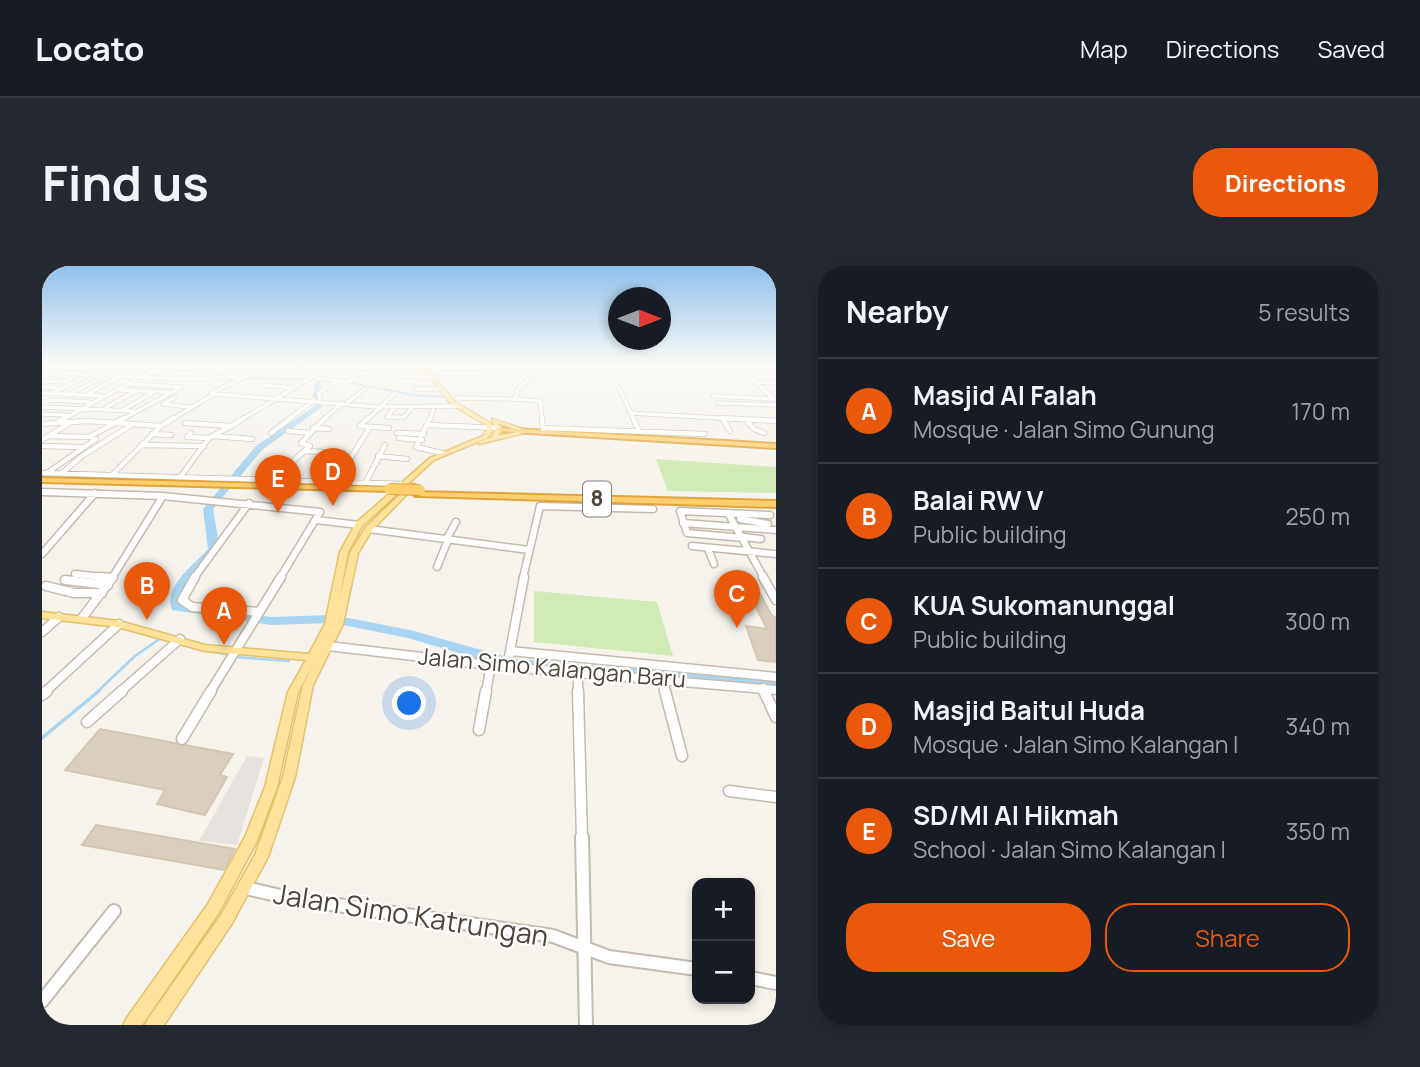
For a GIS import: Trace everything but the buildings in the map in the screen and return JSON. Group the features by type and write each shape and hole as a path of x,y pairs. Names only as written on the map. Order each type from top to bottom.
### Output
{"highway":[{"path":"492,427 776,444"},
{"name":"8","path":"43,477 389,491 776,502"}],"main road":[{"path":"450,400 455,406 492,427"},
{"path":"459,400 492,427 494,438"},
{"path":"132,1025 213,909 251,839 271,787 293,692 307,657 335,620 344,552 359,524 442,453 485,436 492,427"},
{"path":"154,1025 246,888 279,813 307,685 328,646 354,553 369,529 436,464 494,438 524,430"},
{"path":"344,552 354,553"},
{"path":"42,615 119,624 232,655 307,657"}],"street":[{"path":"42,404 48,400"},
{"path":"58,400 93,402"},
{"path":"56,423 96,400"},
{"path":"103,410 120,400"},
{"path":"123,410 139,400"},
{"path":"43,477 81,447 157,400"},
{"path":"170,400 163,404 189,407"},
{"path":"113,474 161,426 202,400"},
{"path":"181,476 211,437 273,400"},
{"path":"311,400 378,407 455,406"},
{"path":"272,480 310,445 301,443 312,430 349,400"},
{"path":"386,400 360,426 389,428"},
{"path":"403,407 410,400"},
{"path":"526,400 540,401 543,430"},
{"path":"625,400 644,435 705,434 692,409"},
{"path":"716,400 731,418"},
{"path":"735,400 776,405"},
{"path":"744,400 763,402"},
{"path":"271,433 316,401"},
{"path":"135,403 150,404"},
{"path":"42,404 136,411"},
{"path":"387,417 396,407"},
{"path":"434,407 416,448 442,453"},
{"path":"370,415 404,417 412,408"},
{"path":"661,415 668,408"},
{"path":"631,413 775,422"},
{"path":"42,414 161,426"},
{"path":"661,415 672,433"},
{"path":"722,418 730,431"},
{"path":"745,419 754,429 764,433"},
{"path":"42,424 122,420"},
{"path":"193,421 232,426"},
{"path":"42,440 73,422"},
{"path":"89,437 114,422"},
{"path":"185,424 212,423"},
{"path":"62,473 82,456 133,424"},
{"path":"428,425 492,427"},
{"path":"338,481 349,469 347,464 370,427"},
{"path":"288,431 329,429"},
{"path":"191,433 187,437 252,439"},
{"path":"152,434 171,435"},
{"path":"398,435 423,437"},
{"path":"49,436 98,438"},
{"path":"141,445 204,446"},
{"path":"42,446 81,447"},
{"path":"366,482 385,446"},
{"path":"304,451 343,453"},
{"path":"379,456 407,459"},
{"path":"43,477 62,473 181,476 228,484 272,480 404,484"},
{"path":"42,492 163,496 320,511 183,739"},
{"path":"42,554 95,493"},
{"path":"82,618 110,582 163,496"},
{"path":"249,503 184,592 182,600 192,607 256,616"},
{"path":"507,666 529,550 542,505 653,509"},
{"path":"761,539 687,533 681,510 731,515 770,515"},
{"path":"731,515 776,600"},
{"path":"731,515 774,528"},
{"path":"316,520 359,524"},
{"path":"437,567 456,522"},
{"path":"683,523 774,528"},
{"path":"369,529 529,550"},
{"path":"692,547 776,554"},
{"path":"708,549 714,564"},
{"path":"75,574 110,582"},
{"path":"65,580 110,582"},
{"path":"46,586 74,593 102,593"},
{"path":"42,632 59,617"},
{"path":"42,695 119,624"},
{"path":"87,722 178,641"},
{"name":"Jalan Simo Kalangan Baru","path":"328,646 491,665 776,690"},
{"path":"510,652 776,677"},
{"path":"479,730 491,665"},
{"path":"578,673 586,1025"},
{"path":"662,680 682,756"},
{"path":"763,688 776,717"},
{"path":"729,791 776,797"},
{"name":"Jalan Simo Katrungan","path":"246,888 289,898 553,936 584,950 609,957 692,968"},
{"path":"42,1001 114,911"},
{"path":"755,979 776,983"}],"shaded area":[{"path":"247,756 264,758 237,845 199,841"}],"green space":[{"path":"656,459 776,467 776,493 668,491"},
{"path":"534,591 657,602 673,656 534,642"}],"waterway":[{"path":"318,400 320,406 259,448 208,509 214,550 183,583 178,591 177,607 271,621 333,619 410,634 510,663 776,686"},
{"path":"97,692 135,656 161,638"},
{"path":"211,651 228,655"},
{"path":"235,657 289,661"},
{"path":"42,738 99,691"}],"place":[{"name":"Masjid Baitul Huda","path":"333,506"},
{"name":"SD/MI Al Hikmah","path":"278,513"},
{"name":"Balai RW V","path":"147,620"},
{"name":"KUA Sukomanunggal","path":"737,628"},
{"name":"Masjid Al Falah","path":"224,645"}]}
